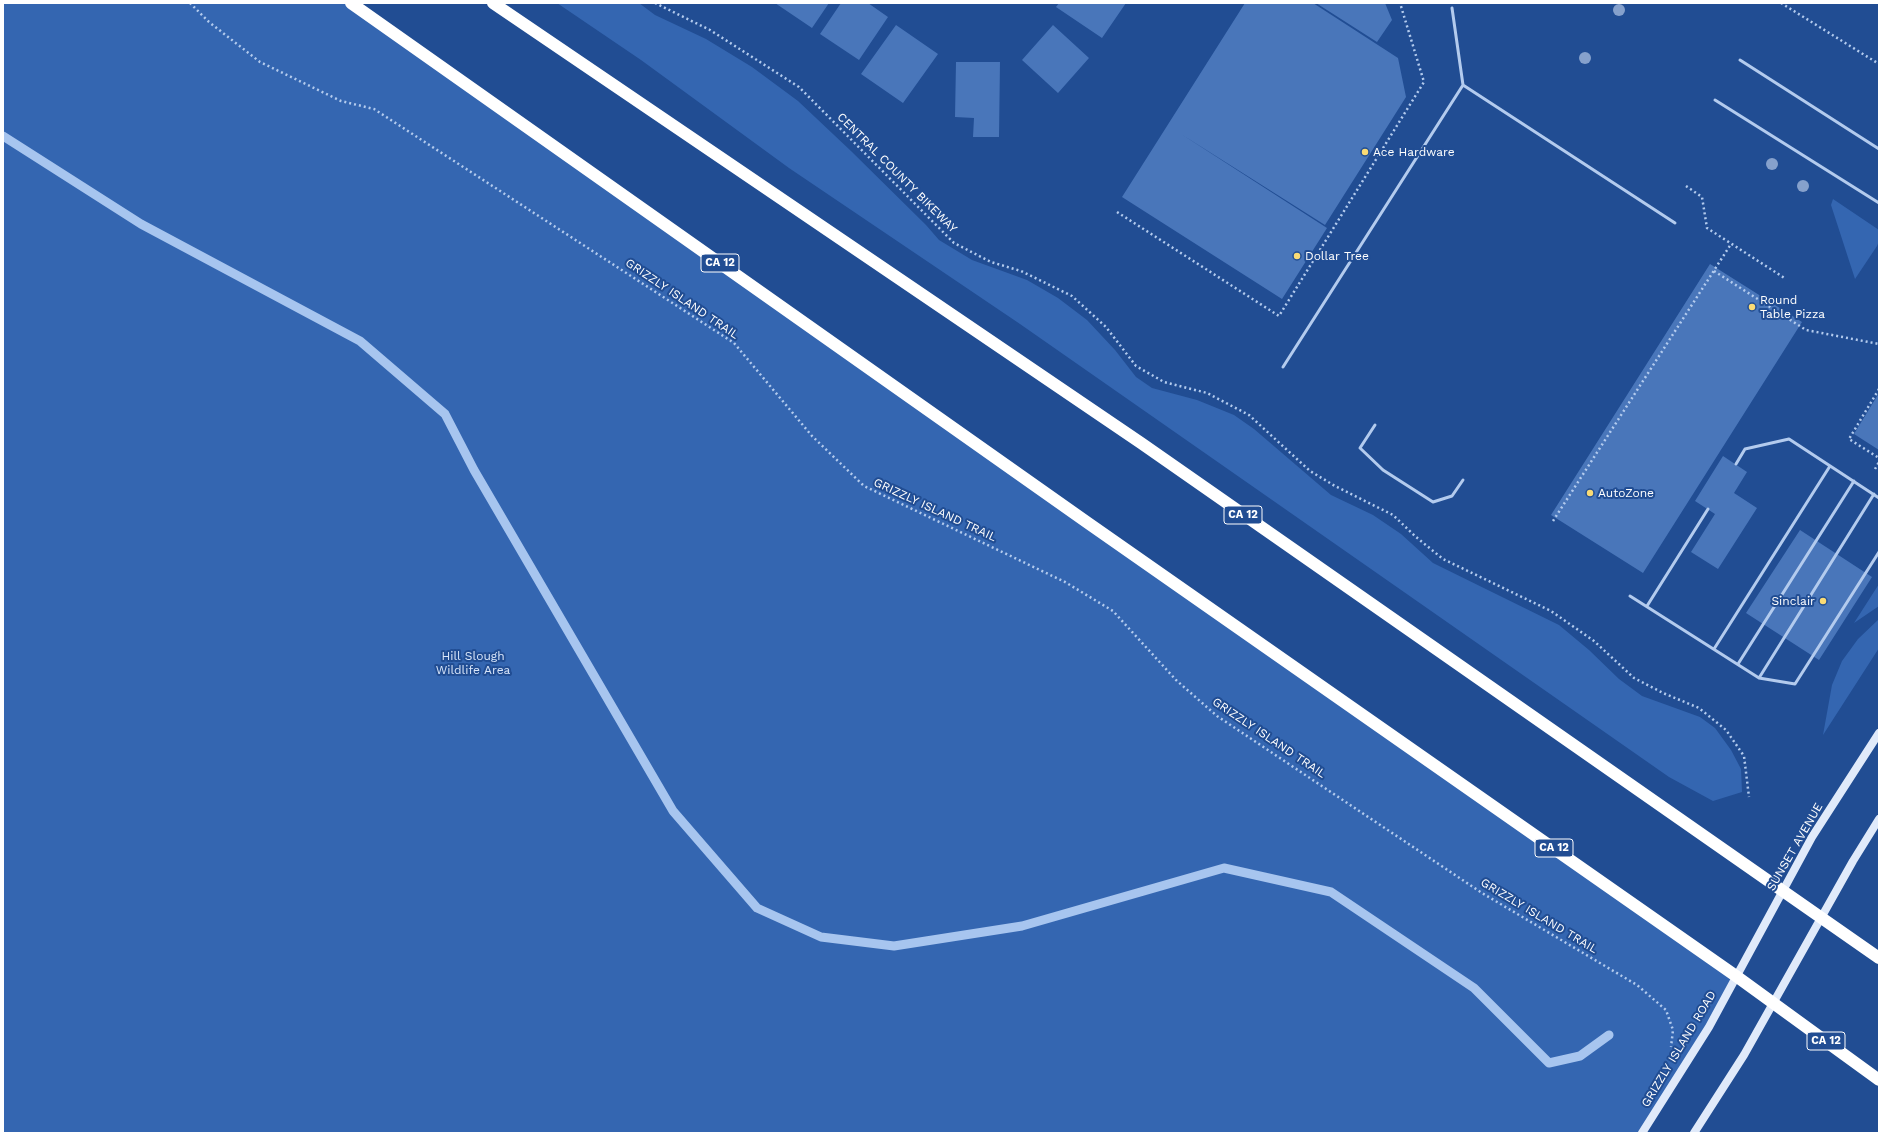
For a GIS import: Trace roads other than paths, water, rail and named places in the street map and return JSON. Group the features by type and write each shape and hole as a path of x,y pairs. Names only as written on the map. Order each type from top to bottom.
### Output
{"highway":[{"name":"CA 12","path":"351,3 1088,523 1736,976 1879,1080"},
{"name":"CA 12","path":"493,3 1134,439 1784,890 1879,958"}],"main road":[{"name":"SUNSET AVENUE","path":"1736,976 1812,837 1879,733"},
{"path":"1694,1133 1744,1055 1879,819"},
{"name":"GRIZZLY ISLAND ROAD","path":"1642,1133 1709,1027 1736,976"}],"lane":[{"path":"1283,366 1463,85 1452,8"},
{"path":"1740,60 1879,148"},
{"path":"1463,85 1675,223"},
{"path":"1715,100 1879,203"},
{"path":"1375,424 1360,448 1383,470 1433,502 1452,496 1463,480"},
{"path":"1736,464 1745,449 1789,439 1879,498"},
{"path":"1714,649 1830,466"},
{"path":"1738,664 1854,482"},
{"path":"1759,678 1874,494"},
{"path":"1647,606 1708,509"},
{"path":"1630,596 1759,678 1795,684 1879,552"}],"waterway":[{"path":"3,136 141,224 360,341 445,414 474,470 673,811 757,908 821,937 894,946 1022,926 1224,868 1331,892 1474,988 1549,1063 1580,1056 1609,1035"}],"place":[{"name":"Ace Hardware","path":"1365,152"},
{"name":"Dollar Tree","path":"1297,256"},
{"name":"Round Table Pizza","path":"1752,307"},
{"name":"AutoZone","path":"1590,493"},
{"name":"Sinclair","path":"1823,601"}],"park label":[{"name":"Hill Slough Wildlife Area","path":"473,663"}]}
